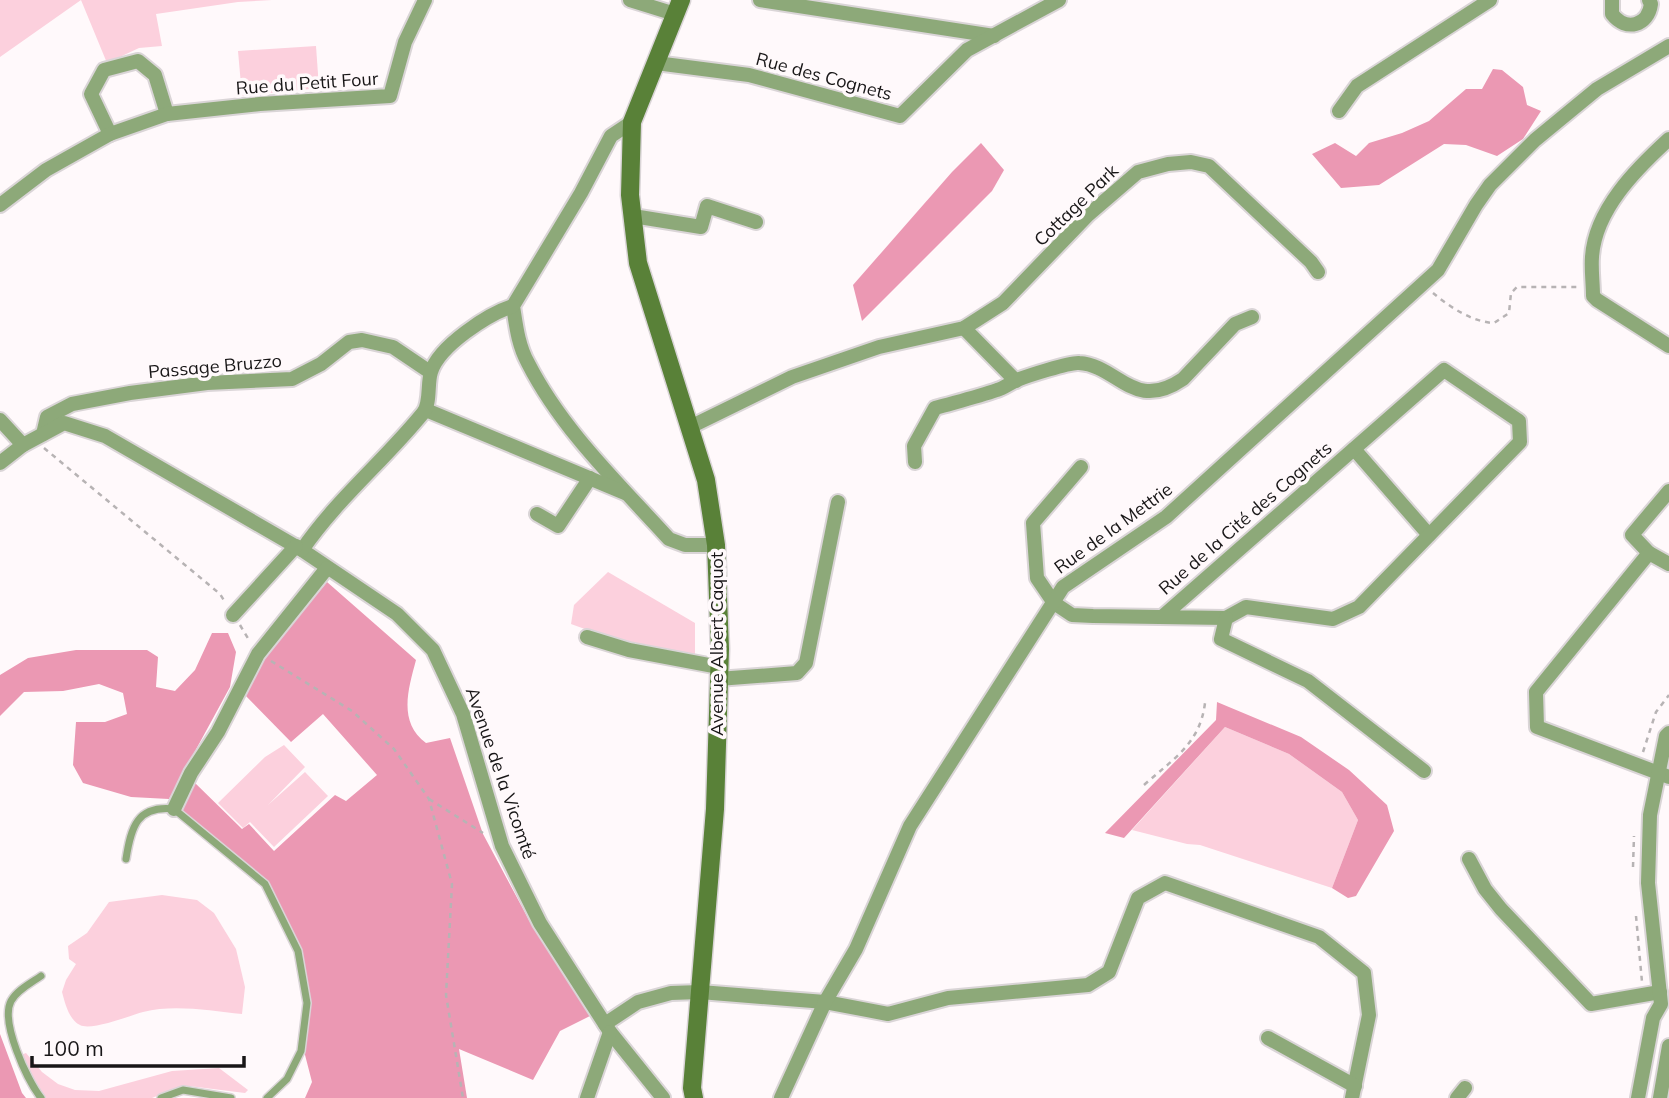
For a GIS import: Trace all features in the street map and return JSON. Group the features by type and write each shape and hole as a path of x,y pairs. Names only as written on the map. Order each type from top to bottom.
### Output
{"main road":[{"name":"Avenue Albert Caquot","path":"678,7 632,122 630,195 638,263 706,480 716,545 718,673 715,809 692,1088 694,1098"}],"street":[{"name":"Rue du Petit Four","path":"0,205 46,170 110,134 167,114 260,104 390,96 405,42 425,0"},
{"path":"630,0 678,7"},
{"path":"761,0 993,36"},
{"name":"Rue des Cognets","path":"656,63 749,75 900,116 967,50 1059,0"},
{"path":"1339,111 1357,86 1490,0"},
{"path":"1612,0 1612,14 1622,23 1630,25 1643,22 1647,18 1649,0"},
{"name":"Rue de la Mettrie","path":"781,1098 825,1002 856,949 911,826 1063,587 1166,517 1438,270 1490,186 1535,139 1597,89 1669,46"},
{"path":"110,134 91,94 104,71 138,61 155,75 167,114"},
{"path":"632,122 611,136 581,193 513,306 518,340 527,362 579,439 669,539 685,545 716,545"},
{"path":"1669,139 1625,186 1602,218 1592,256 1593,296 1669,346"},
{"name":"Cottage Park","path":"690,427 792,377 879,347 964,328 1003,303 1088,215 1138,172 1168,163 1191,162 1209,166 1311,262 1318,272"},
{"path":"633,216 701,227 707,206 756,222"},
{"path":"233,615 299,548 426,410 430,372 446,348 501,310 513,306"},
{"path":"915,462 914,446 935,408 999,390 1016,381 1076,362 1090,365 1125,386 1149,391 1161,390 1183,379 1235,324 1252,317"},
{"path":"964,328 1016,381"},
{"name":"Passage Bruzzo","path":"43,434 47,417 72,404 207,383 292,379 321,364 349,342 362,340 393,347 430,372"},
{"name":"Rue de la Cité des Cognets","path":"1054,603 1072,615 1162,617 1226,618 1246,607 1333,619 1359,607 1520,442 1519,421 1444,370 1162,617"},
{"path":"426,410 629,495"},
{"path":"0,420 23,445"},
{"name":"Avenue de la Vicomté","path":"0,463 23,445 64,423 105,436 299,548 397,614 433,650 463,714 502,846 540,923 608,1028 663,1098"},
{"name":"Rue de la Cité des Cognets","path":"1354,449 1429,535"},
{"path":"1054,603 1037,578 1033,523 1081,467"},
{"path":"537,514 558,526 590,478"},
{"path":"1669,491 1632,536 1649,553 1669,564"},
{"path":"587,637 718,673 797,673 806,663 838,502"},
{"path":"1649,553 1536,692 1537,727 1664,775"},
{"path":"174,809 191,773 218,733 258,654 327,568"},
{"path":"1226,618 1221,639 1308,681 1424,771"},
{"path":"1638,1098 1653,1018 1663,1002 1648,883 1650,815 1664,775 1669,733"},
{"path":"1469,859 1485,889 1501,909 1591,1004 1663,1002"},
{"path":"587,1098 608,1028 638,1003 671,993 700,992 825,1002 888,1014 948,998 1088,985 1109,972 1138,898 1164,883 1319,937 1364,973 1370,1015 1354,1092 1268,1038"},
{"path":"1660,1098 1669,1046"}],"lane":[{"path":"126,859 130,835 138,820 158,807 174,809 265,884 298,951 307,1003 301,1051 287,1079 267,1098"},
{"path":"41,976 18,993 10,1002 6,1015 28,1080 41,1098"},
{"path":"161,1098 183,1090 231,1098"}],"path":[{"path":"1422,284 1457,310 1484,323 1494,323 1509,313 1511,293 1517,287 1593,286"},
{"path":"43,434 44,447 220,594 258,654 352,711 394,749 429,799 452,884 446,995 463,1098"},
{"path":"1144,785 1189,745 1203,722 1205,703"},
{"path":"429,799 502,846"}],"shaded area":[{"path":"0,0 81,0 0,57"},
{"path":"81,0 272,0 156,14 162,46 139,48 107,63"},
{"path":"316,46 319,88 242,96 238,51"},
{"path":"1493,69 1502,70 1523,87 1527,105 1541,111 1523,139 1497,156 1466,145 1444,144 1379,185 1341,188 1312,154 1335,143 1356,156 1369,143 1429,121 1466,89 1482,89"},
{"path":"981,143 1004,170 992,191 862,321 853,285 952,172"},
{"path":"608,572 695,623 695,659 626,644 571,624 574,605"},
{"path":"327,582 416,660 407,705 411,725 426,743 450,738 483,834 529,920 590,1016 560,1031 533,1080 459,1049 467,1098 305,1098 312,1082 304,1051 311,1004 301,950 267,881 179,808 192,780 242,829 249,824 274,851 335,795 346,801 377,775 323,714 291,742 242,692 280,637"},
{"path":"212,633 228,633 236,652 230,687 169,799 131,797 83,783 73,765 76,722 105,722 127,714 123,693 99,684 63,691 24,692 0,716 0,675 28,658 76,650 147,650 158,657 156,687 175,691 195,670"},
{"path":"1217,702 1301,737 1349,770 1387,805 1394,831 1356,896 1348,898 1332,888 1358,820 1342,792 1289,754 1225,727 1124,838 1105,833 1216,720"},
{"path":"1225,727 1289,754 1342,792 1358,820 1332,888 1200,845 1132,830"},
{"path":"284,745 305,767 268,805 305,772 328,796 274,847 250,822 243,828 218,803 265,757"},
{"path":"162,895 197,900 214,913 236,949 245,987 242,1014 167,1009 143,1012 93,1026 76,1023 68,1011 62,992 76,964 69,959 68,946 87,933 109,902"},
{"path":"0,1034 22,1093 26,1098 0,1098"},
{"path":"26,1053 42,1072 58,1084 75,1090 99,1091 172,1071 219,1068 248,1090 245,1093 189,1086 152,1098 46,1098 21,1055"}]}
